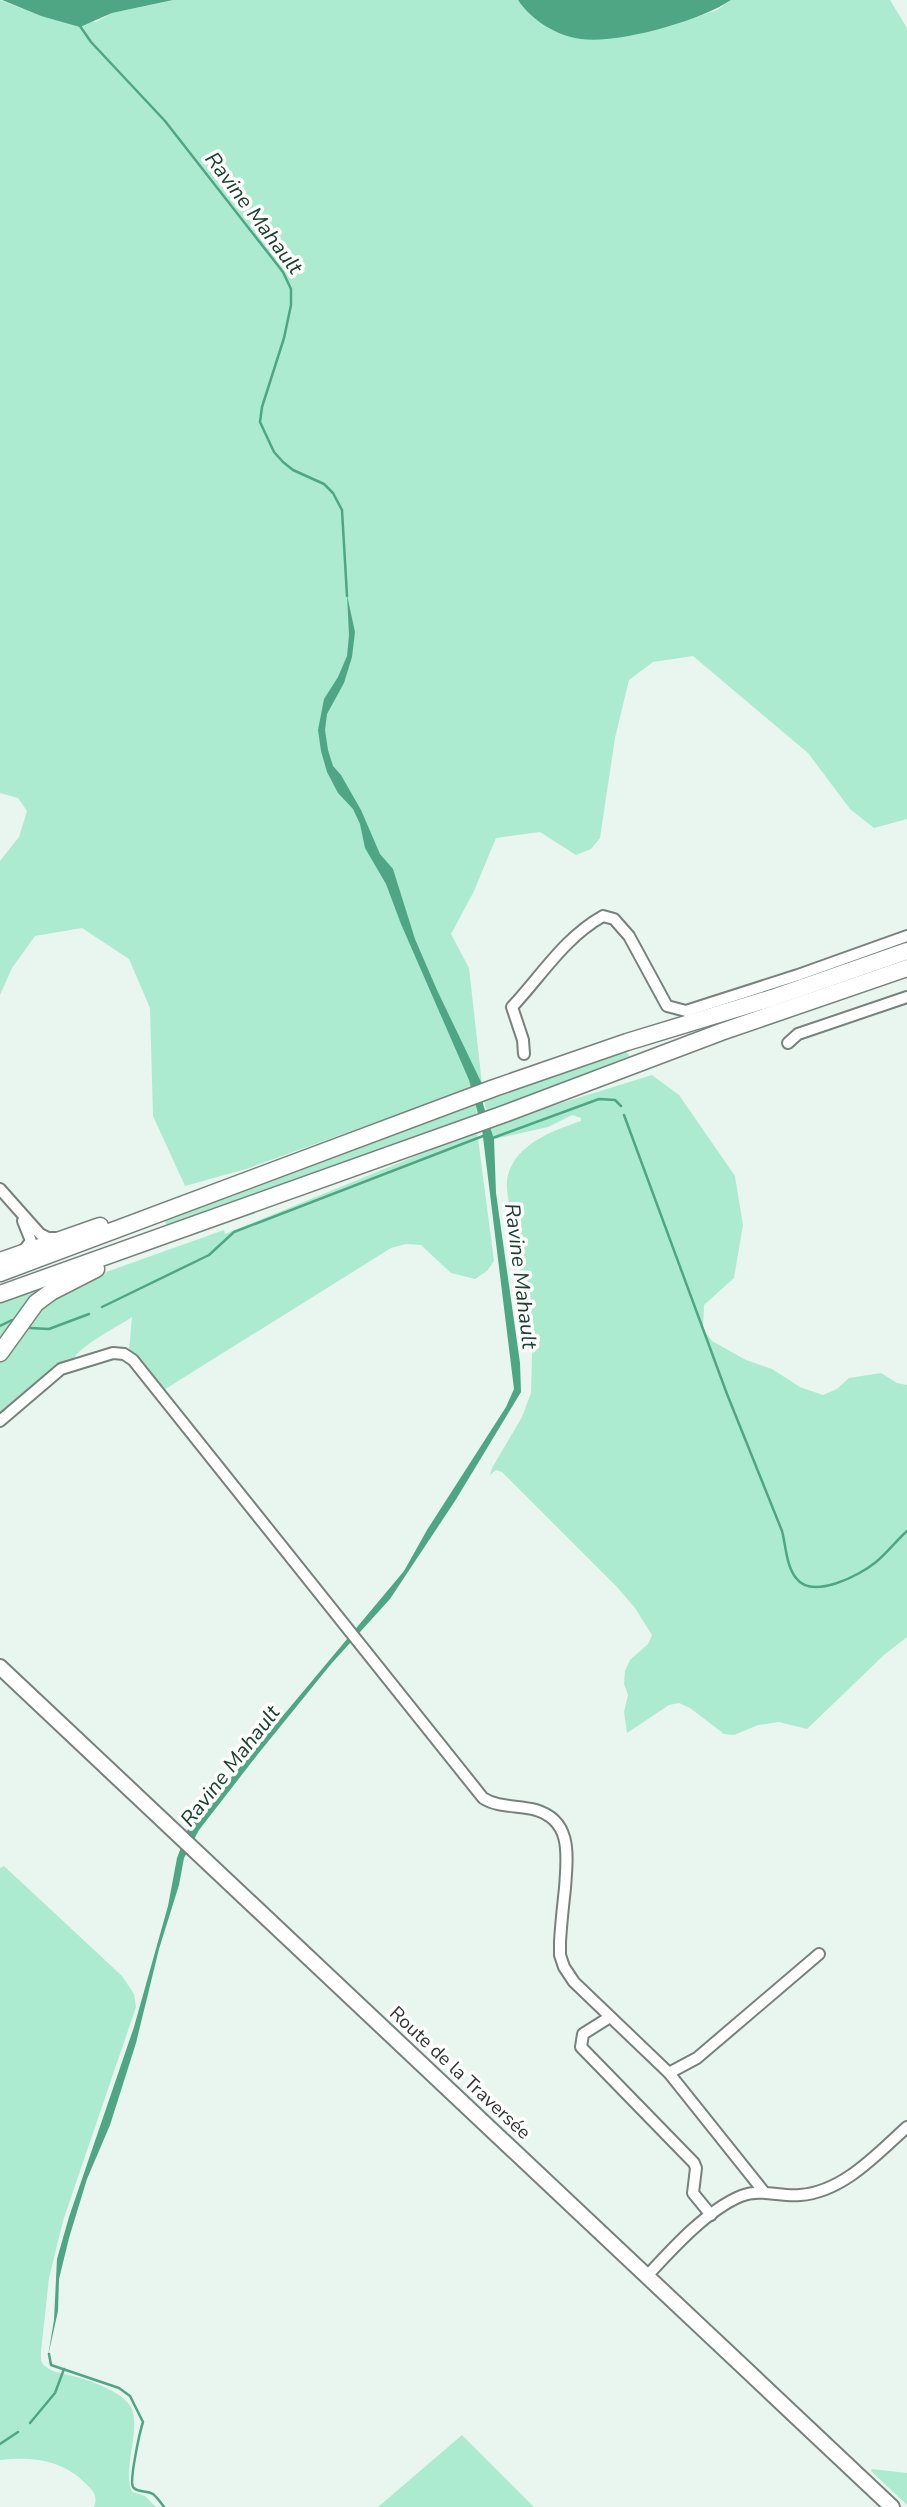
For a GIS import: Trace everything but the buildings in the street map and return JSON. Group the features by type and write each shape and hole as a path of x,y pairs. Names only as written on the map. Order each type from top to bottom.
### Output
{"highway":[{"path":"0,1273 494,1088 627,1042 772,998 907,951"},
{"path":"0,1294 504,1114 721,1032 907,968"},
{"path":"0,1261 78,1233 282,1168"},
{"path":"0,1353 30,1309 42,1298 162,1237"}],"main road":[{"name":"Route de la Traversée","path":"0,1667 892,2507"}],"street":[{"path":"524,1054 523,1040 512,1007 559,950 587,925 603,916 614,919 629,936 667,1006 686,1011 907,936"},
{"path":"788,1043 798,1034 907,997"},
{"path":"0,1189 44,1237 52,1239 78,1233"},
{"path":"12,1204 31,1237 29,1245 21,1254"},
{"path":"0,1421 61,1369 113,1353 124,1354 136,1364 483,1798 495,1804 534,1810 558,1822 565,1838 568,1856 560,1955 564,1967 574,1982 669,2073 764,2192"},
{"path":"669,2073 697,2059 819,1954"},
{"path":"610,2017 583,2034 581,2047 694,2163 694,2193 711,2215"},
{"path":"647,2276 669,2252 711,2215 741,2196 764,2192 813,2194 830,2187 855,2172 907,2127"}],"shaded area":[{"path":"0,0 41,16 96,22 112,13 173,0 518,0 524,8 620,37 670,26 717,10 731,0 890,0 907,28 907,819 874,828 850,809 808,753 693,656 653,662 629,680 615,738 600,838 591,849 576,855 540,832 496,838 474,891 451,934 469,968 482,1084 246,1169 185,1186 153,1116 150,1008 129,959 82,928 35,936 12,968 0,995 0,861 19,837 27,811 18,798 0,793"},
{"path":"2,0 173,0 112,13 80,27 41,16"},
{"path":"518,0 731,0 680,23 637,34 597,40 581,39 554,31 530,14"},
{"path":"347,595 355,632 352,657 344,683 327,714 325,730 328,750 333,766 361,810 380,854 393,869 415,939 482,1084 483,1104 494,1139 496,1193 520,1363 521,1392 455,1501 390,1599 331,1664 258,1754 199,1830 184,1858 136,2043 110,2125 87,2179 69,2238 59,2279 58,2311 48,2356 54,2320 57,2259 134,2027 168,1906 177,1858 188,1829 404,1571 427,1530 506,1407 514,1389 482,1129 469,1080 386,884 365,848 360,824 353,809 338,793 327,772 321,751 318,730 324,699 347,656"},
{"path":"624,1050 630,1056 487,1112 483,1098"},
{"path":"652,1075 679,1095 735,1176 743,1225 734,1278 704,1305 703,1329 712,1341 746,1360 772,1369 800,1387 823,1395 837,1389 849,1378 881,1373 897,1383 907,1385 907,1637 884,1655 807,1729 779,1722 758,1725 734,1735 724,1734 690,1708 679,1703 669,1705 627,1733 624,1712 628,1695 624,1684 625,1671 630,1660 648,1644 652,1635 635,1608 617,1587 502,1472 496,1470 490,1475 522,1417 531,1393 532,1353 508,1194 508,1175 512,1164 527,1147 548,1134 581,1121 581,1118 572,1115 548,1127 494,1139 490,1125"},
{"path":"475,1101 477,1115 167,1227 164,1218 224,1198"},
{"path":"477,1131 494,1261 487,1271 475,1279 451,1273 421,1245 406,1244 391,1248 159,1393 133,1360 129,1350 132,1317 90,1343 72,1361 0,1416 0,1361 46,1300 92,1277 224,1230 225,1234"},
{"path":"42,1288 44,1290 0,1345 0,1303"},
{"path":"4,1866 122,1976 134,1994 136,2007 63,2221 49,2278 41,2357 42,2363 49,2369 99,2385 128,2403 133,2411 134,2421 129,2482 132,2492 145,2496 156,2507 94,2507 96,2500 93,2492 68,2470 35,2460 0,2460 0,1868"},
{"path":"462,2435 534,2507 378,2507"},
{"path":"871,2471 907,2473 907,2505"}],"waterway":[{"name":"Ravine Mahault","path":"80,26 91,42 165,121 283,272 291,289 291,305 284,338 262,407 260,422 274,452 283,462 293,470 324,484 333,493 342,510 347,596"},
{"path":"490,1139 599,1099 615,1100 621,1106"},
{"path":"624,1115 727,1394 782,1531 788,1561 796,1578 813,1587 836,1584 859,1574 876,1562 907,1531"},
{"path":"102,1307 209,1255 234,1232 483,1136"},
{"path":"30,1328 49,1329 89,1314"},
{"path":"0,1326 12,1320"},
{"name":"Ravine Mahault","path":"49,2354 51,2365 119,2388 130,2396 143,2422 137,2445 133,2487 153,2494 164,2507"},
{"path":"30,2423 55,2393 64,2369"},
{"path":"0,2444 18,2432"}]}
